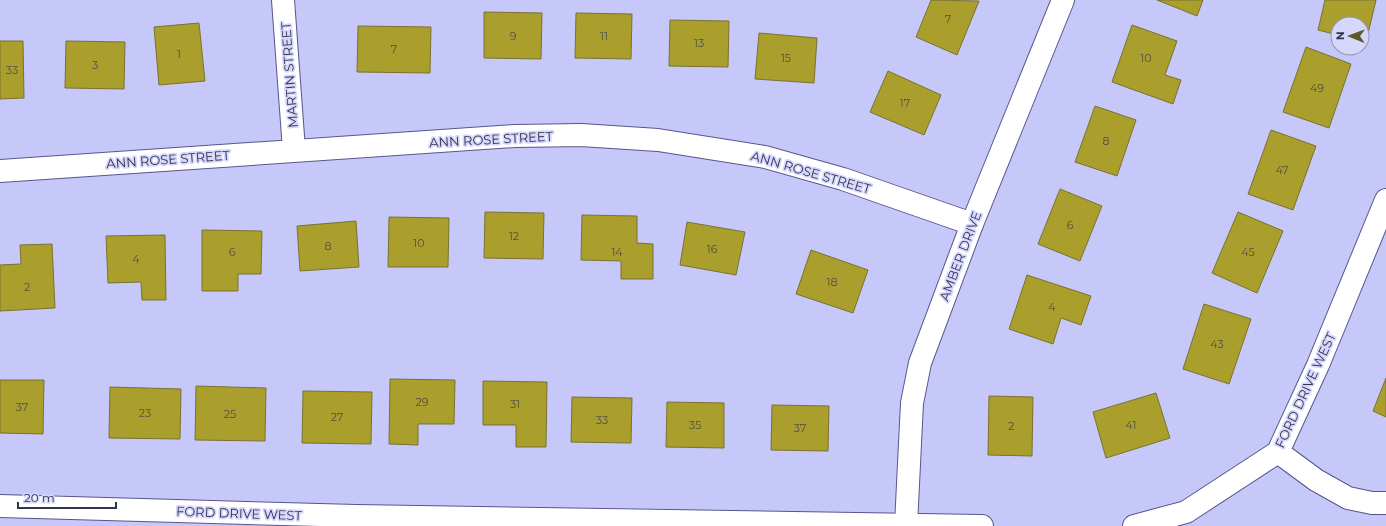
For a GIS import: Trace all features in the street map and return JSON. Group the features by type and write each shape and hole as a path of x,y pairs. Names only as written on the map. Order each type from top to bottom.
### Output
{"street":[{"name":"MARTIN STREET","path":"283,0 294,150"},
{"name":"AMBER DRIVE","path":"906,524 912,403 920,362 972,224 1064,0"},
{"name":"ANN ROSE STREET","path":"0,171 515,136 581,135 658,140 772,159 842,179 972,224"},
{"name":"FORD DRIVE WEST","path":"1134,526 1186,512 1278,452 1318,365 1386,200"},
{"path":"1278,452 1316,480 1348,498 1372,503 1386,503"},
{"name":"FORD DRIVE WEST","path":"0,506 356,521 906,524 982,526"}],"building":[{"path":"931,0 979,1 957,55 916,37"},
{"path":"1157,0 1203,0 1197,16"},
{"path":"1325,0 1376,0 1370,25 1370,16 1330,16 1330,33 1318,30"},
{"path":"484,12 542,13 541,59 484,58"},
{"path":"576,13 632,14 631,59 575,58"},
{"path":"670,20 729,21 728,67 669,66"},
{"path":"199,23 205,81 159,85 154,27"},
{"path":"1132,25 1177,41 1165,75 1181,80 1173,104 1112,82"},
{"path":"358,26 431,27 430,73 357,72"},
{"path":"759,33 817,38 814,83 755,79"},
{"path":"0,41 23,41 24,98 0,99"},
{"path":"66,41 125,42 124,89 65,88"},
{"path":"1306,47 1351,64 1329,128 1283,112"},
{"path":"888,71 941,95 924,135 870,112"},
{"path":"1095,106 1136,120 1117,176 1075,162"},
{"path":"1271,130 1316,146 1293,210 1248,194"},
{"path":"1060,189 1102,206 1080,261 1038,244"},
{"path":"485,212 544,213 543,259 484,258"},
{"path":"1238,212 1283,231 1257,293 1212,273"},
{"path":"582,215 637,216 637,243 653,244 653,279 621,279 621,261 581,260"},
{"path":"389,217 449,218 448,267 388,267"},
{"path":"356,221 359,267 300,271 297,226"},
{"path":"687,222 745,232 736,275 680,265"},
{"path":"202,230 262,231 261,274 238,274 238,291 202,291"},
{"path":"165,235 166,300 142,300 141,282 108,283 106,236"},
{"path":"52,244 55,308 0,311 0,265 21,264 20,245"},
{"path":"811,250 868,270 853,313 796,294"},
{"path":"1027,275 1091,296 1081,325 1061,318 1053,344 1009,329"},
{"path":"1204,304 1251,319 1229,384 1183,369"},
{"path":"1386,378 1386,417 1373,411"},
{"path":"390,379 455,380 454,424 418,424 418,445 389,444"},
{"path":"0,380 44,380 43,434 0,433"},
{"path":"483,381 547,382 546,447 516,447 516,425 483,425"},
{"path":"196,386 266,388 265,441 195,440"},
{"path":"110,387 181,389 180,439 109,438"},
{"path":"303,391 372,392 371,444 302,443"},
{"path":"1156,393 1170,438 1106,458 1093,412"},
{"path":"989,396 1033,397 1032,456 988,455"},
{"path":"572,397 632,398 631,443 571,442"},
{"path":"667,402 724,403 724,448 666,447"},
{"path":"772,405 829,406 828,451 771,450"}]}
